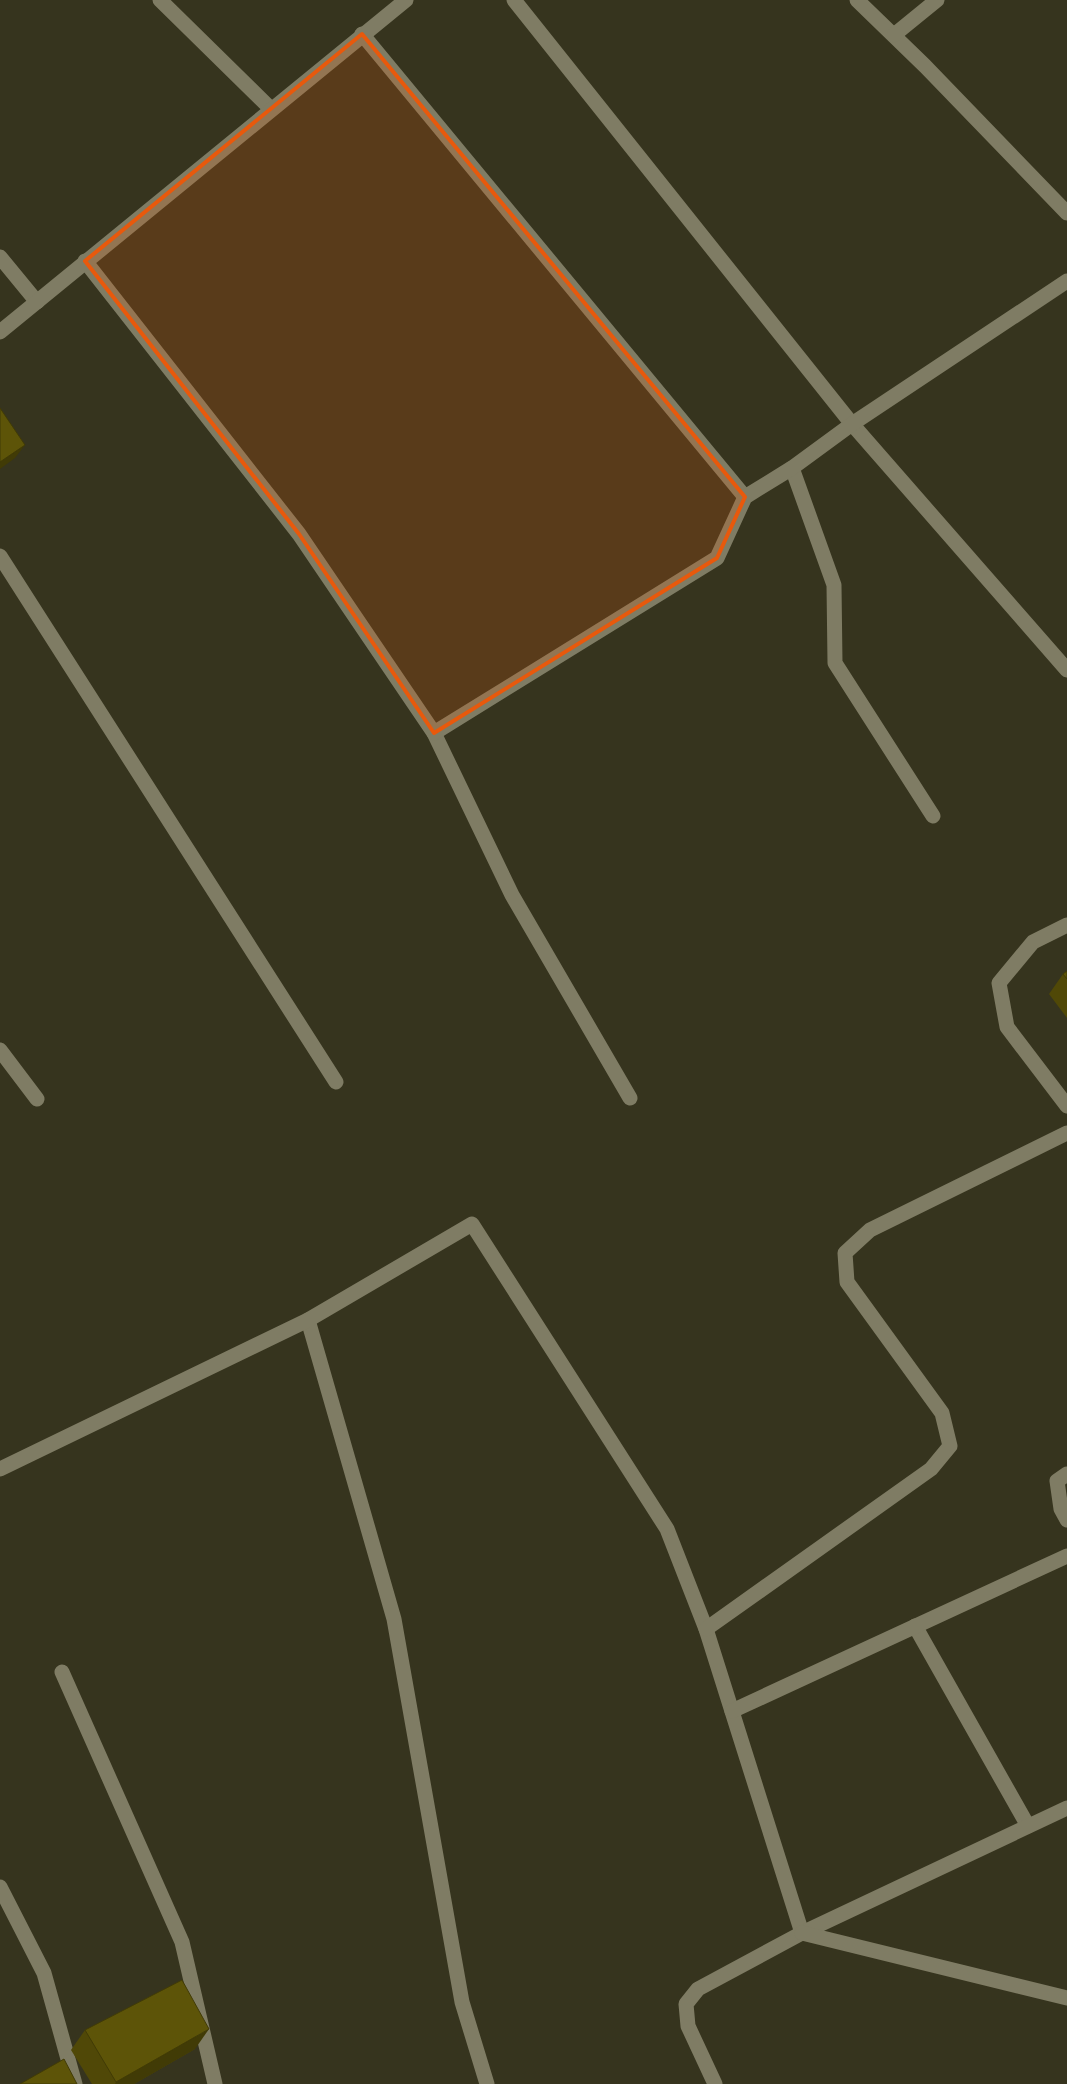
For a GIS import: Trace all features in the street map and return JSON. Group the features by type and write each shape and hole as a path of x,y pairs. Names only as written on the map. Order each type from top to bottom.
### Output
{"street":[{"path":"160,0 271,109"},
{"path":"0,332 362,34 406,0"},
{"path":"514,0 852,424 1067,670"},
{"path":"857,0 894,35 1067,213"},
{"path":"894,35 937,0"},
{"path":"362,34 745,497"},
{"path":"0,257 37,302"},
{"path":"85,261 299,534 434,733 512,894 630,1098"},
{"path":"434,733 717,558 745,497 792,468 852,424 1067,281"},
{"path":"792,468 834,585 835,663 932,816"},
{"path":"0,556 336,1082"},
{"path":"1067,925 1033,942 999,983 1008,1027 1067,1106"},
{"path":"0,1050 37,1099"},
{"path":"706,1628 931,1469 950,1446 942,1413 847,1282 844,1253 870,1230 1067,1133"},
{"path":"0,1469 308,1320 472,1224 667,1529 706,1628 802,1933"},
{"path":"308,1320 394,1619 462,2002 487,2084"},
{"path":"1067,1474 1057,1481 1061,1509 1067,1520"},
{"path":"732,1711 1067,1556"},
{"path":"916,1626 1028,1826"},
{"path":"62,1672 182,1942 216,2084"},
{"path":"715,2084 688,2026 686,2004 698,1990 802,1933 1067,1808"},
{"path":"0,1887 44,1973 75,2084"},
{"path":"802,1933 1067,1998"}],"highlighted area":[{"path":"362,34 745,497 717,558 434,733 299,534 85,261"}],"building":[{"path":"0,408 25,445 0,462"},
{"path":"1067,971 1067,979 1063,974"},
{"path":"182,1980 209,2029 116,2082 85,2030"},
{"path":"64,2059 77,2084 20,2084"}]}
